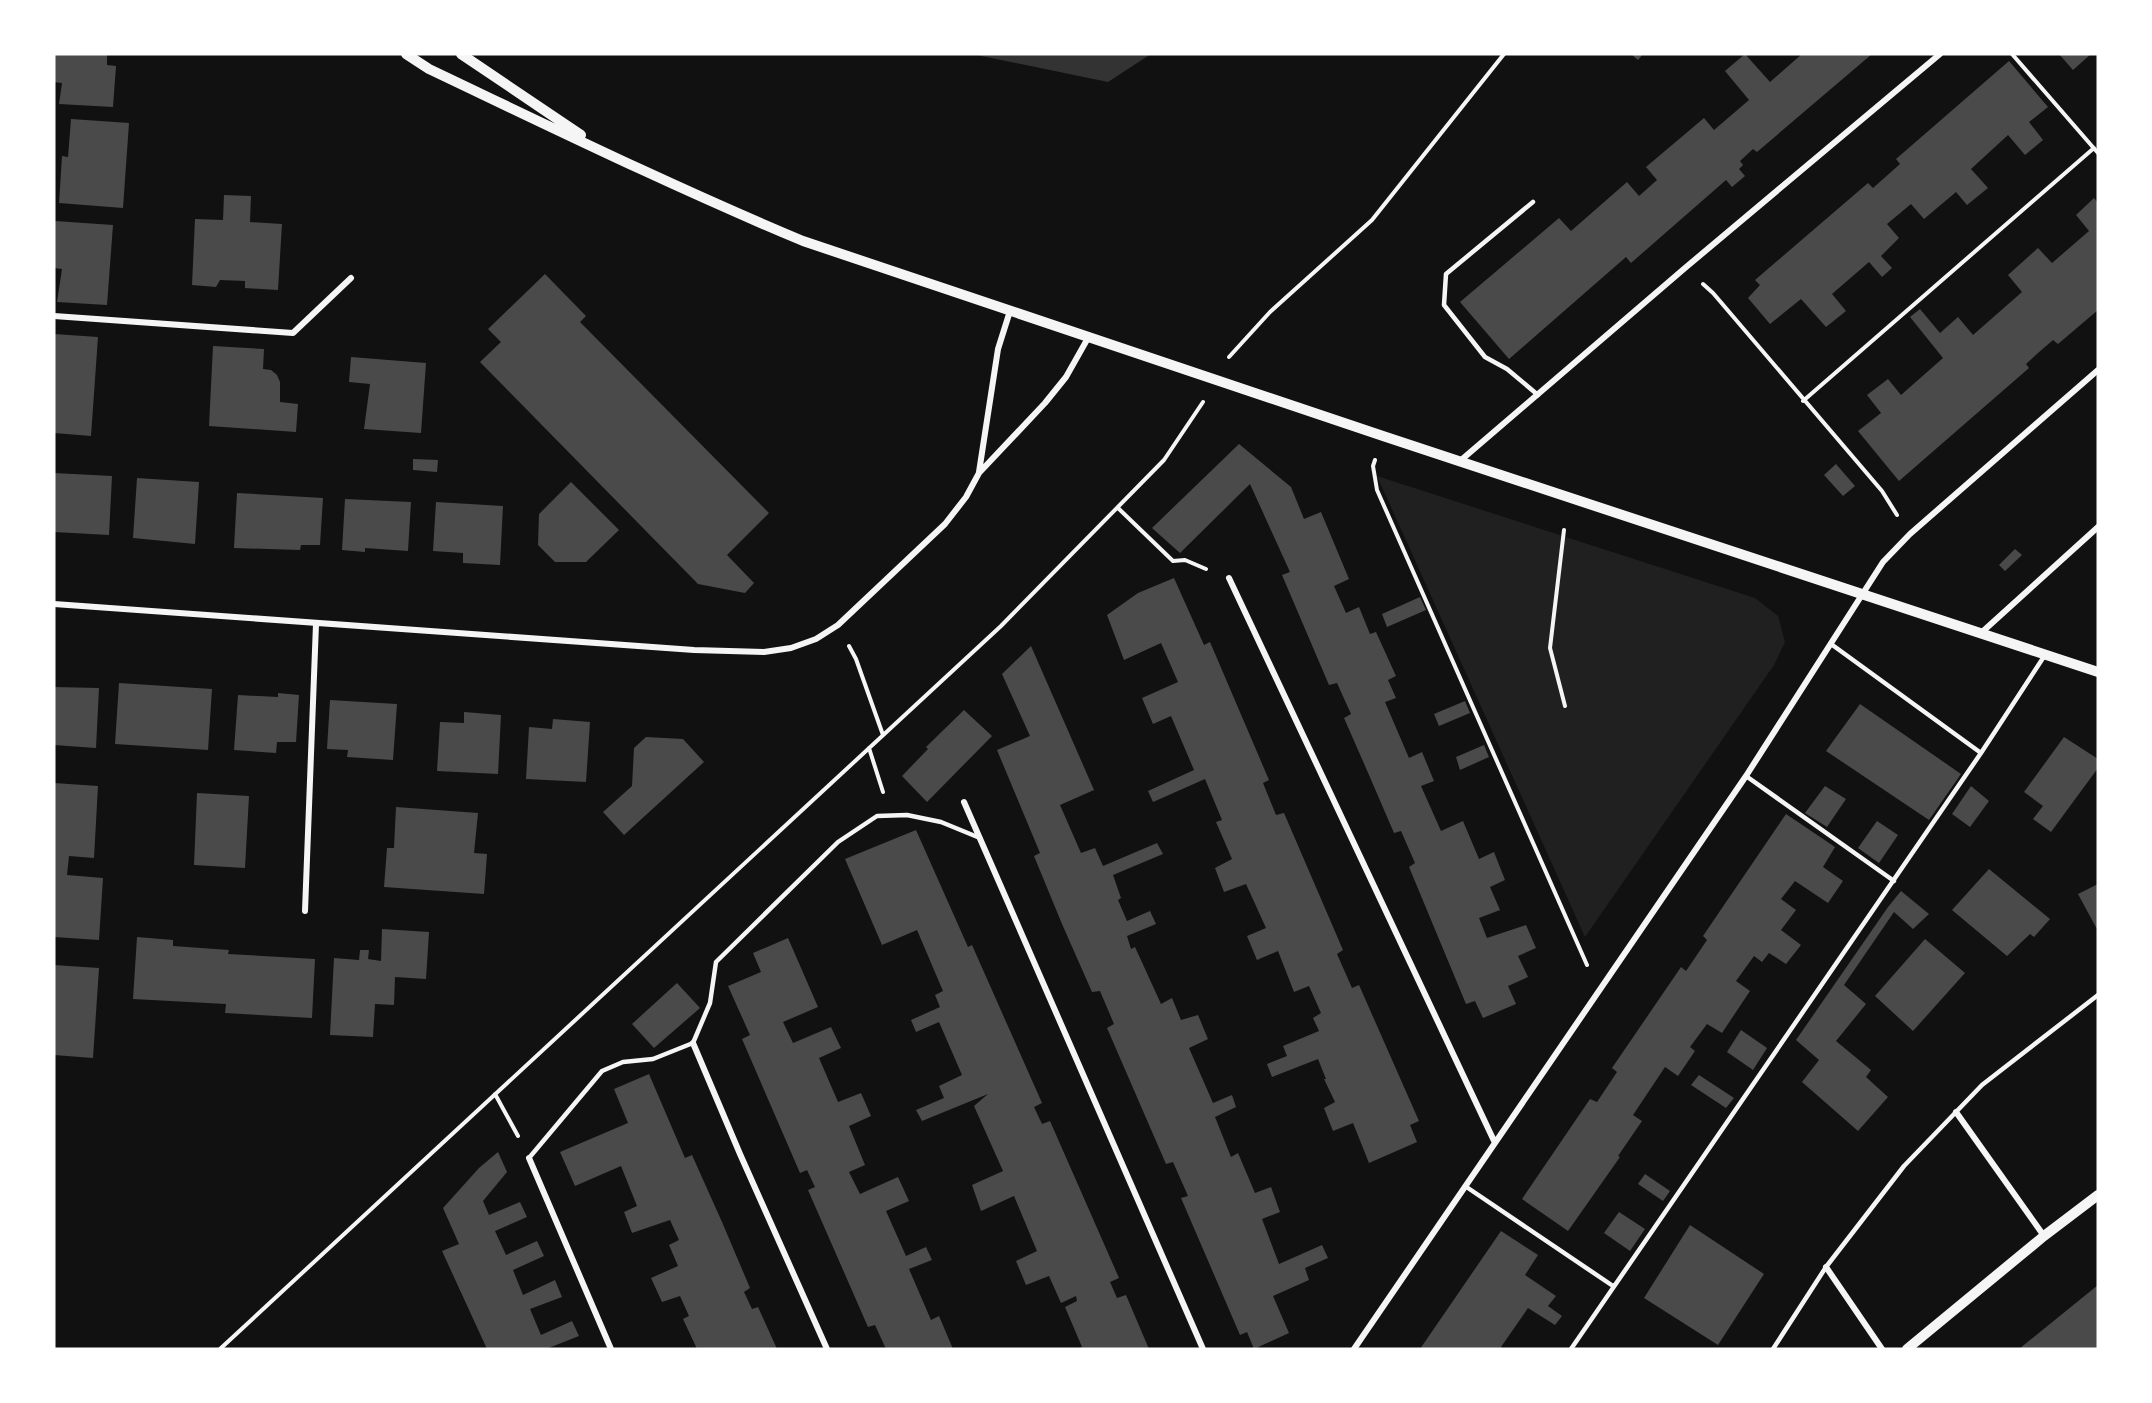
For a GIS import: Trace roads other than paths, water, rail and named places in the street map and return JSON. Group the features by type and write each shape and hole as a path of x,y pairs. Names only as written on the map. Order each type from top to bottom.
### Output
{"street":[{"path":"406,54 429,69 611,156 718,206 803,241 1459,462 2098,672"},
{"path":"461,54 611,156"},
{"path":"1459,462 1940,54"},
{"path":"54,316 293,333 351,278"},
{"path":"979,473 998,349 1010,311"},
{"path":"54,604 694,650 764,652 791,648 816,639 838,625 945,524 966,497 979,473 1045,403 1066,377 1088,338"},
{"path":"1354,1349 1746,776 1883,562 1910,534 2098,370"},
{"path":"1981,633 2098,527"},
{"path":"1229,578 1494,1143"},
{"path":"304,912 316,624"},
{"path":"964,802 1203,1349"},
{"path":"693,1043 827,1349"},
{"path":"1956,1112 2044,1236"},
{"path":"529,1158 611,1349"},
{"path":"1907,1349 2044,1236 2098,1195"},
{"path":"1826,1267 1882,1349"}],"lane":[{"path":"1533,202 1446,274 1444,305 1485,357 1507,369 1538,395"},
{"path":"1831,644 1981,753"},
{"path":"1571,1349 1894,881 2045,655"},
{"path":"1746,776 1894,881"},
{"path":"529,1158 602,1071 623,1062 654,1059 693,1043 710,1003 716,962 838,842 877,816 907,815 941,822 980,838"},
{"path":"1773,1349 1826,1267 1904,1166 1982,1085 2098,995"},
{"path":"1465,1186 1613,1286"}]}
